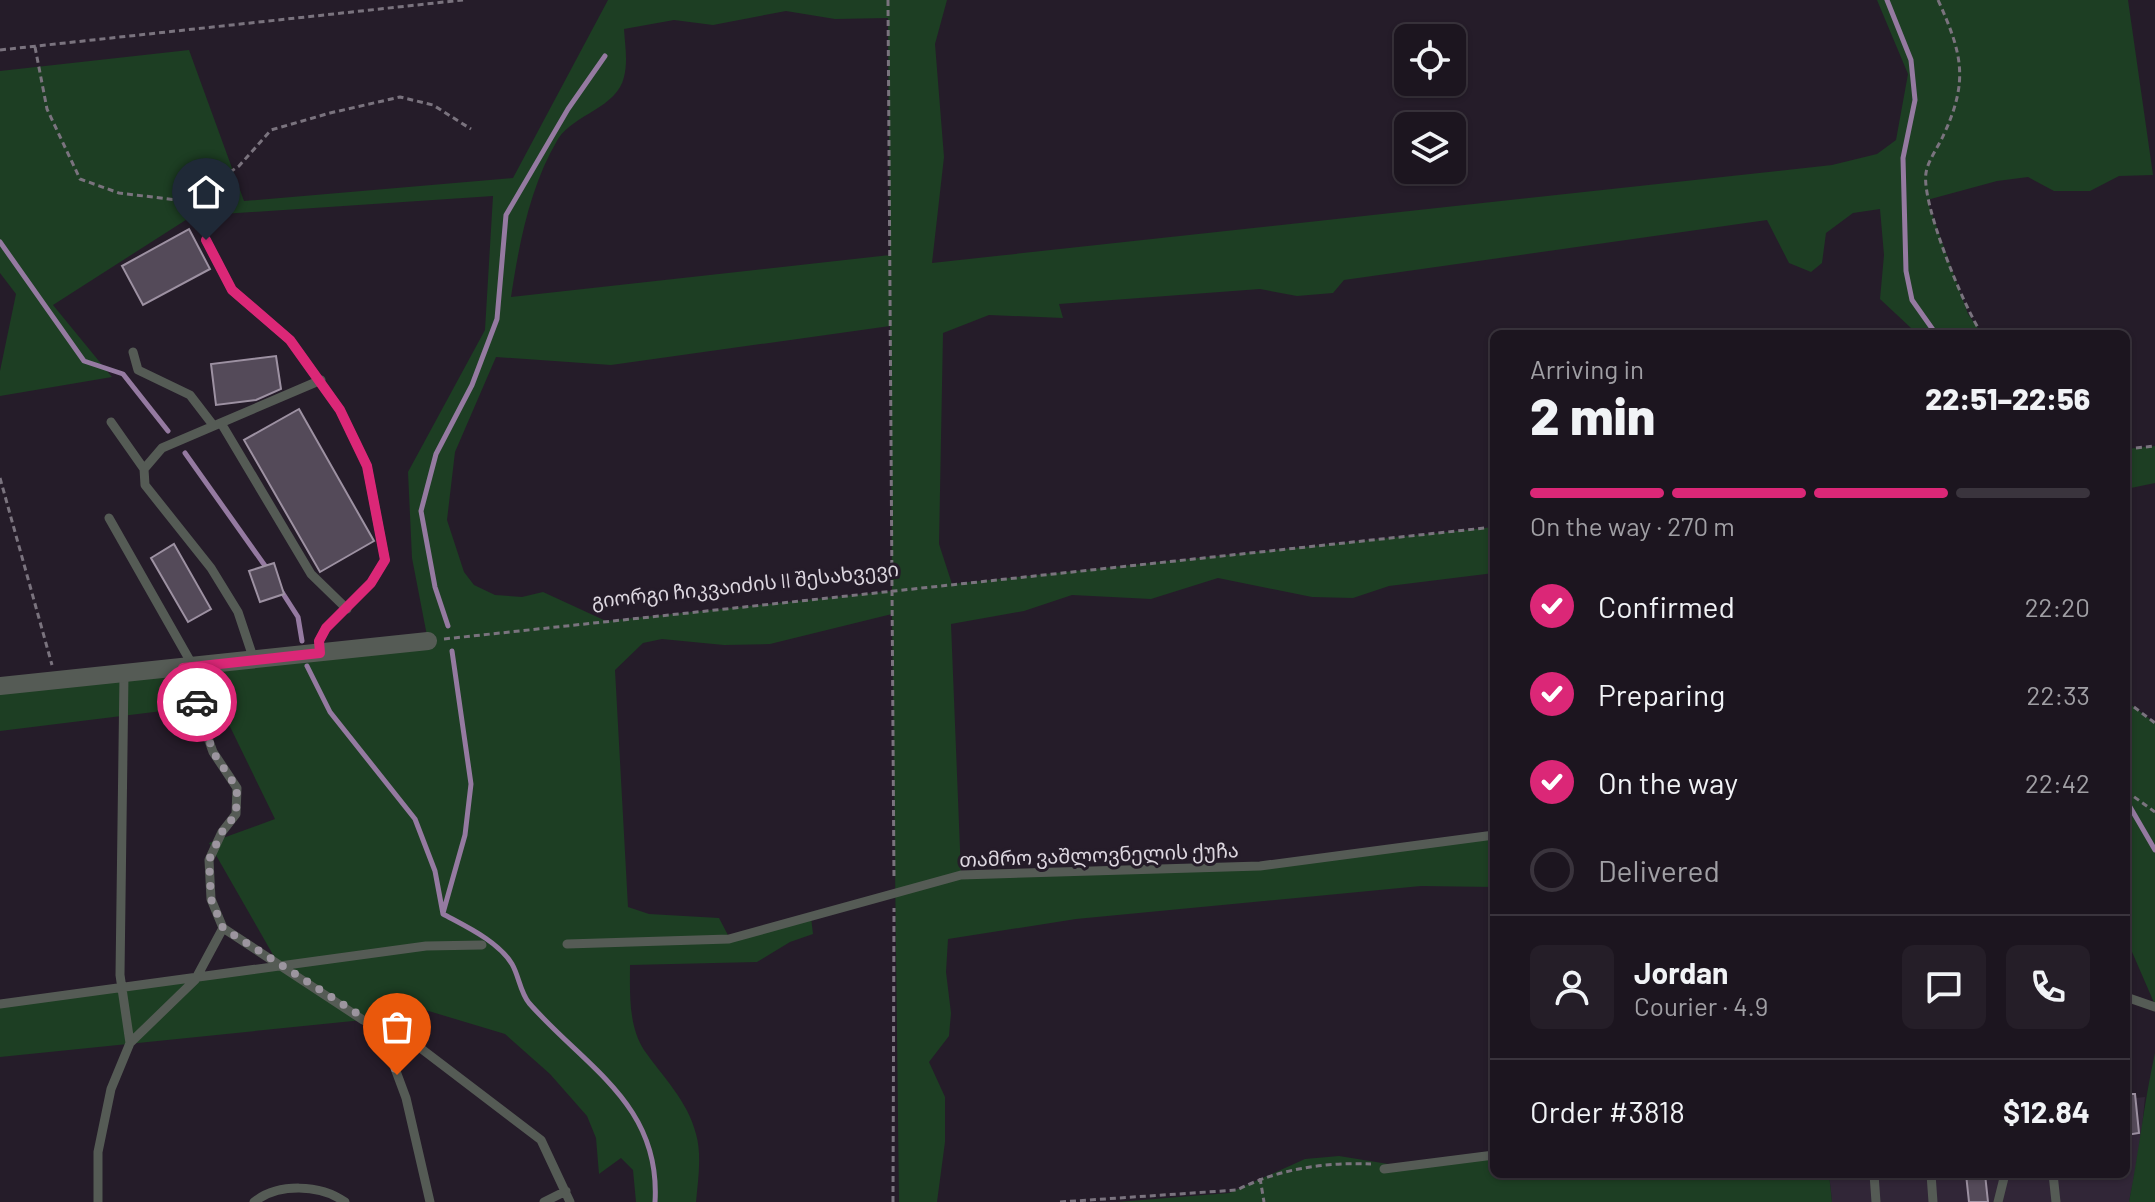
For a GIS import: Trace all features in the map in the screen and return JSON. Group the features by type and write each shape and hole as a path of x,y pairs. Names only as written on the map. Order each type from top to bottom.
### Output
{"street":[{"path":"0,686 428,641"}],"lane":[{"path":"206,240 232,290 290,340 321,380 340,410 367,466 385,560 371,583 326,628 319,641 320,653"},
{"path":"133,352 138,370 190,395 217,424 311,574 347,609"},
{"path":"144,469 162,448 321,380"},
{"path":"111,422 144,469 145,485 211,568 238,612 254,660"},
{"path":"109,518 188,667 213,752 237,788 236,814 222,832 209,860 211,899 223,928 380,1028 419,1047 541,1140 570,1202"},
{"path":"124,674 122,989 130,1043"},
{"name":"თამრო ვაშლოვნელის ქუჩა","path":"567,944 729,939 961,875 1260,866 1490,836"},
{"path":"98,1202 98,1152 111,1089 130,1043 195,980 223,928"},
{"path":"0,1004 195,980 426,946 482,945"},
{"path":"2130,998 2155,1007"},
{"path":"380,1028 406,1098 430,1202"},
{"path":"1384,1169 1490,1156"},
{"path":"1874,1178 1876,1202"},
{"path":"1931,1178 1933,1202"},
{"path":"1998,1202 2004,1178"},
{"path":"2053,1178 2056,1202"},
{"path":"254,1202 262,1195 293,1187 333,1194 345,1202"},
{"path":"544,1202 566,1191"}],"path":[{"path":"0,50 463,0"},
{"path":"888,0 893,1202"},
{"path":"1938,0 1957,43 1961,98 1926,172 1927,200 1968,314 1979,330"},
{"path":"35,47 47,109 80,179 119,193 177,200 205,189 239,166 271,130 400,97 433,105 471,129"},
{"path":"177,200 206,240"},
{"path":"2130,449 2155,446"},
{"path":"0,478 57,681"},
{"name":"გიორგი ჩიკვაიძის II შესახვევი","path":"428,641 1490,527"},
{"path":"2130,704 2155,723"},
{"path":"2130,794 2155,812"},
{"path":"1060,1202 1237,1190 1260,1178 1339,1163 1371,1164 1384,1169"},
{"path":"1260,1178 1264,1202"}],"shaded area":[{"path":"2145,1097 2140,1149 2129,1202 1832,1202 1829,1178 2130,1178 2130,1099"}],"green space":[{"path":"608,0 947,0 935,44 944,157 932,263 1832,165 1877,154 1896,140 1908,74 1877,0 2128,0 2153,175 2119,176 2090,191 2054,191 2028,177 1997,181 1927,200 1968,314 1979,330 1911,330 1880,299 1884,255 1880,209 1853,213 1826,233 1822,263 1811,272 1789,263 1767,220 1344,280 1333,293 1297,296 1260,289 1059,304 1063,318 989,315 943,333 939,544 952,584 1490,527 1490,573 1389,586 1353,598 1312,597 1218,578 1151,599 1072,595 1024,611 951,624 961,874 1260,866 1490,836 1490,887 1421,886 1076,919 948,939 949,1036 929,1062 945,1097 945,1142 937,1202 899,1202 892,614 770,644 724,645 662,639 643,643 615,670 628,907 649,914 719,918 730,939 811,917 813,934 790,942 757,962 630,965 635,1030 644,1050 681,1100 696,1134 699,1159 696,1202 636,1202 633,1170 621,1158 599,1174 596,1138 587,1116 550,1074 505,1034 412,1006 363,1020 0,1057 0,1004 280,967 209,843 275,819 219,704 0,731 0,686 428,641 412,558 408,472 485,330 493,196 192,216 53,305 112,377 0,396 0,371 16,294 0,273 0,71 189,50 244,201 513,178","holes":["786,11 835,19 888,18 890,255 511,297 522,236 548,157 565,130 604,104 620,88 626,65 624,29 674,20 713,25","890,326 892,591 606,621 543,592 522,597 495,595 474,585 464,572 447,520 455,452 496,357 611,365"]},
{"path":"2155,446 2155,483 2130,488 2130,449"},
{"path":"2130,704 2155,723 2155,1005 2130,947"},
{"path":"2155,1053 2155,1202 2129,1202 2148,1090"},
{"path":"1339,1156 1413,1168 1490,1159 1490,1178 1829,1178 1832,1202 1117,1202 1229,1193 1305,1159"}],"building":[{"path":"189,229 210,269 143,305 122,266"},
{"path":"276,356 281,389 256,400 216,405 211,364"},
{"path":"299,409 374,541 320,572 244,440"},
{"path":"174,544 211,609 188,622 151,558"},
{"path":"274,563 284,594 260,602 249,571"},
{"path":"2130,1094 2135,1094 2139,1133 2130,1134"},
{"path":"1966,1178 1985,1178 1988,1202 1969,1202"}],"waterway":[{"path":"1887,0 1911,60 1915,100 1903,158 1906,271 1912,300 1933,330"},
{"path":"448,626 435,587 421,511 436,454 472,385 497,319 506,215 568,109 605,56"},
{"path":"0,242 84,361 123,374 168,431"},
{"path":"185,453 268,570"},
{"path":"282,592 298,617 302,641"},
{"path":"443,913 465,835 471,784 452,651"},
{"path":"307,666 330,712 415,819 435,871 443,914 480,935 506,956 529,1003 595,1068 633,1113 646,1139 654,1168 655,1202"},
{"path":"2130,807 2155,850"}],"way so far":[{"path":"197,702 213,752 237,788 236,814 222,832 209,860 211,899 223,928 299,980 380,1028 397,1075"}],"route":[{"path":"197,702 183,668 320,653 319,641 326,628 371,583 385,560 367,466 340,410 290,340 232,290 206,240"}]}
